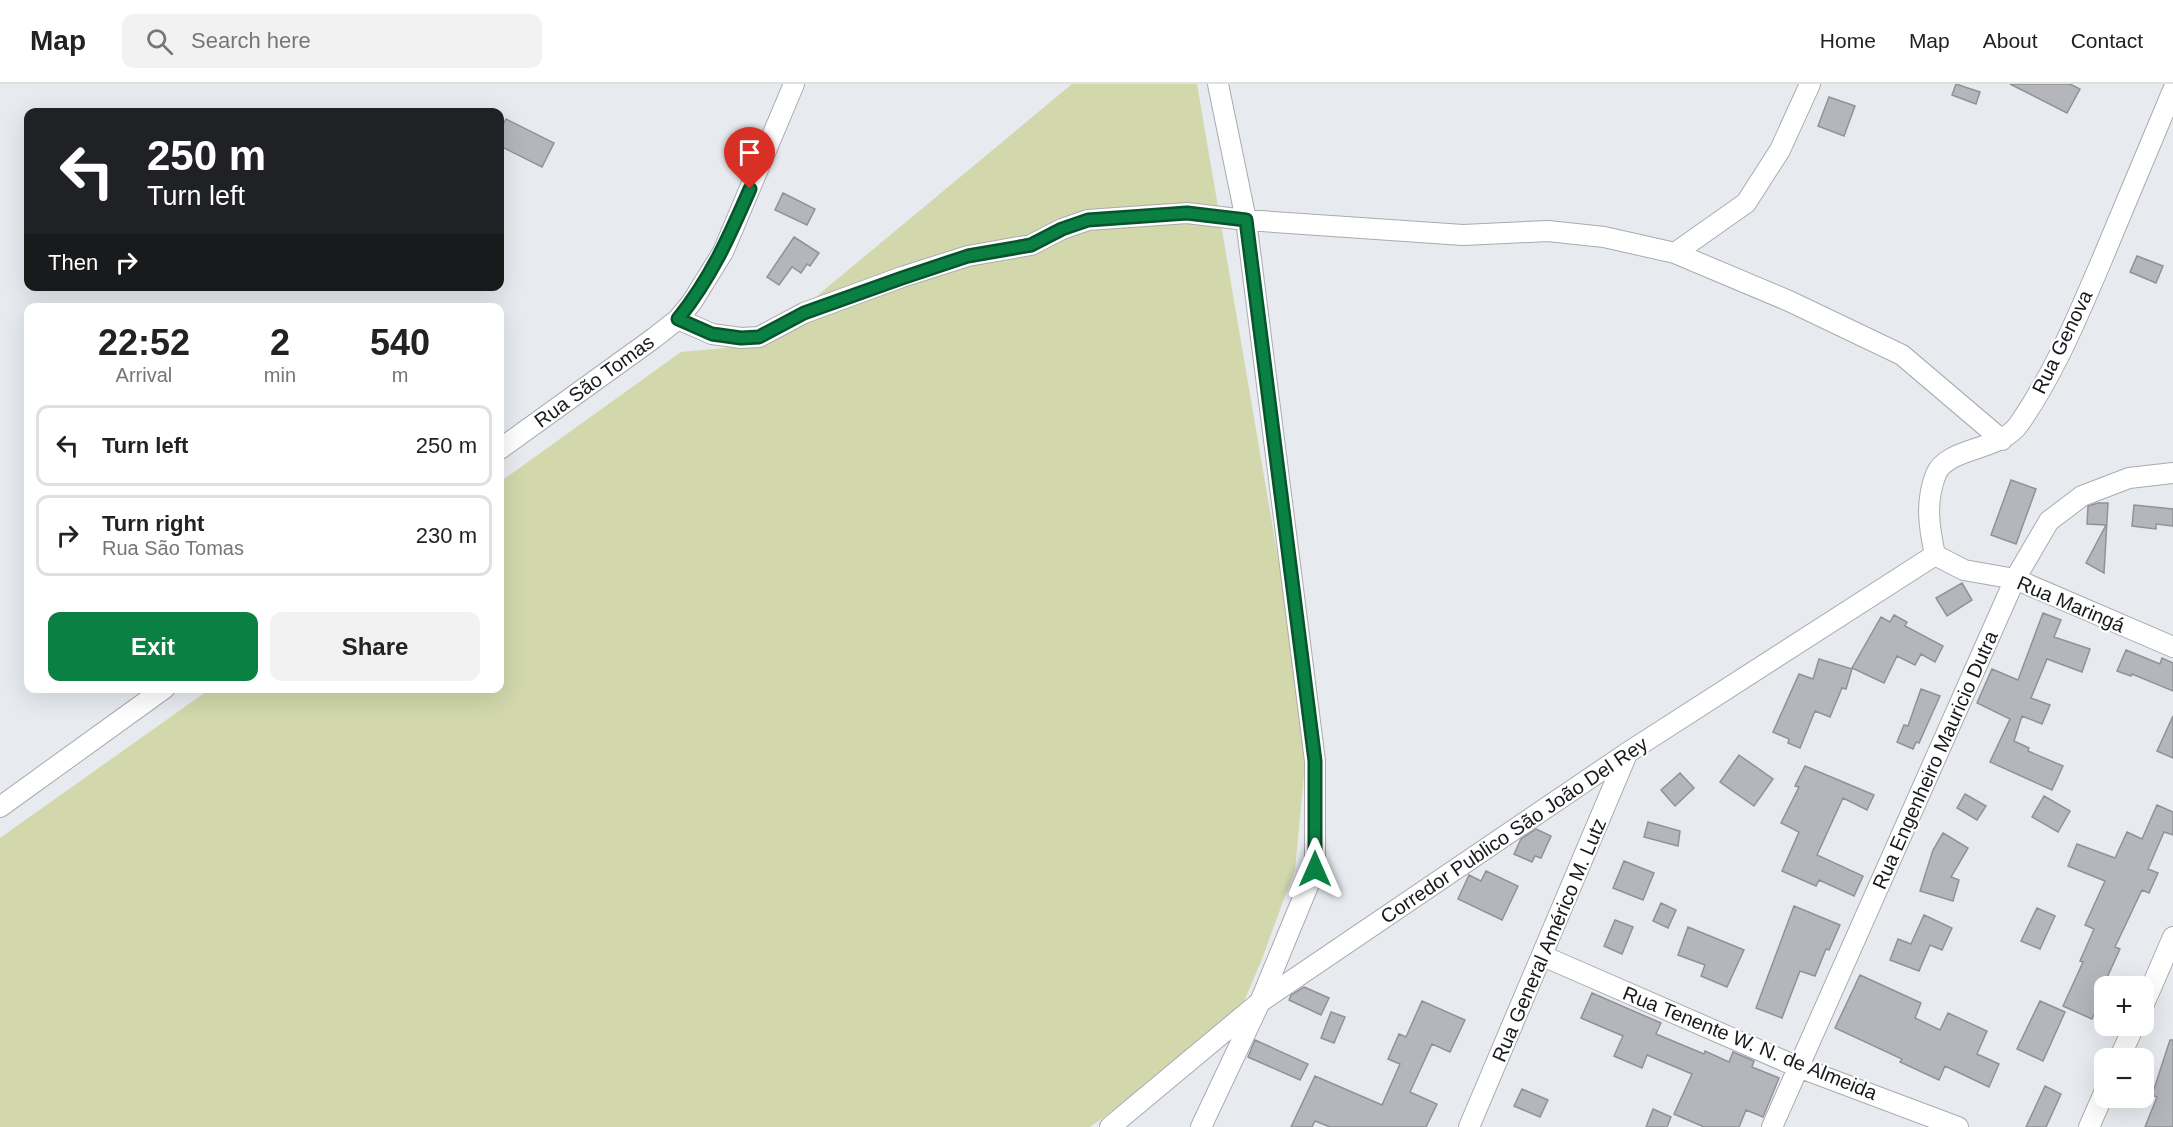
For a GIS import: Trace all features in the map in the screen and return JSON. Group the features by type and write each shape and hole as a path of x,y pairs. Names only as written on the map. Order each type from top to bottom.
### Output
{"street":[{"name":"Rua São Tomas","path":"504,446 678,319 692,302 723,252 794,84"},
{"path":"1201,1127 1260,1002 1315,869 1315,761 1246,220 1218,84"},
{"path":"1675,253 1746,203 1780,150 1810,84"},
{"name":"Rua Genova","path":"1935,555 1928,521 1929,500 1937,472 1951,459 2002,440 2018,426 2066,345 2173,90"},
{"path":"678,319 712,334 741,338 759,337 804,313 902,278 968,256 1031,245 1062,229 1088,220 1187,213 1246,220 1463,235 1548,231 1604,237 1675,253 1789,300 1902,355 2002,440"},
{"name":"Rua Engenheiro Mauricio Dutra","path":"1772,1127 2015,579 2049,521 2082,496 2129,478 2173,473"},
{"name":"Corredor Publico São João Del Rey","path":"1110,1127 1260,1002 1627,753 1935,555"},
{"name":"Rua Maringá","path":"1935,555 1964,570 2015,579 2173,647"},
{"path":"0,807 158,693"},
{"name":"Rua General Américo M. Lutz","path":"1469,1127 1627,753"},
{"path":"2154,981 2173,937"},
{"name":"Rua Tenente W. N. de Almeida","path":"1543,956 1798,1067 1958,1127"},
{"path":"2089,1127 2097,1108"}],"green space":[{"path":"1072,84 1197,84 1308,734 1295,869 1260,964 1236,1020 1090,1127 0,1127 0,838 204,693 504,693 504,479 681,352 758,345"}],"building":[{"path":"1956,84 1980,92 1976,104 1952,95"},
{"path":"2010,84 2070,84 2080,89 2067,113"},
{"path":"1829,97 1855,106 1844,136 1818,126"},
{"path":"506,119 554,143 542,167 504,148"},
{"path":"783,193 815,209 807,225 775,210"},
{"path":"794,237 819,253 810,266 807,264 801,273 792,267 779,285 767,277"},
{"path":"2137,256 2163,266 2156,283 2130,272"},
{"path":"2011,480 2036,489 2016,544 1991,535"},
{"path":"2108,503 2104,573 2086,563 2106,525 2087,524 2088,506"},
{"path":"2134,505 2173,509 2173,526 2156,524 2156,529 2132,526"},
{"path":"1962,583 1972,600 1947,616 1936,598"},
{"path":"2043,613 2061,620 2054,637 2090,649 2082,672 2047,659 2031,698 2050,705 2042,724 2022,716 2014,741 2029,748 2028,751 2063,766 2052,790 1990,762 2010,719 1977,703 1992,669 2018,680"},
{"path":"1894,615 1907,622 1905,626 1943,646 1935,662 1921,654 1915,665 1897,656 1884,683 1852,668 1881,617 1890,622"},
{"path":"2126,650 2160,664 2162,658 2173,663 2173,691 2132,674 2131,676 2117,671"},
{"path":"1819,659 1852,669 1846,689 1842,688 1830,717 1815,711 1800,748 1788,743 1789,739 1773,732 1799,674 1813,679"},
{"path":"1921,689 1940,696 1919,743 1916,742 1913,749 1897,742 1904,725 1908,726"},
{"path":"2173,716 2173,758 2157,751"},
{"path":"1739,755 1773,779 1754,806 1720,782"},
{"path":"1805,766 1874,795 1867,810 1843,798 1817,855 1863,876 1854,896 1819,880 1816,886 1782,871 1799,832 1781,823 1799,787 1795,786"},
{"path":"1680,773 1694,788 1675,806 1661,790"},
{"path":"1965,794 1986,806 1977,820 1957,808"},
{"path":"2044,796 2070,811 2058,832 2032,817"},
{"path":"2157,805 2173,812 2173,835 2164,832 2148,869 2158,873 2149,893 2142,890 2115,947 2120,949 2108,976 2094,976 2092,1019 2063,1006 2083,962 2080,961 2094,929 2085,925 2105,881 2068,866 2077,844 2115,858 2127,832 2142,839"},
{"path":"1648,822 1680,831 1678,846 1644,837"},
{"path":"1536,829 1551,836 1541,858 1535,856 1532,862 1514,854 1521,839"},
{"path":"1943,833 1968,848 1951,877 1959,880 1953,901 1920,891 1933,850"},
{"path":"1624,861 1654,873 1643,900 1613,888"},
{"path":"1486,871 1518,886 1502,920 1458,899 1469,875 1481,881"},
{"path":"1661,903 1676,910 1668,928 1653,921"},
{"path":"1794,906 1840,925 1829,950 1826,949 1815,976 1800,971 1782,1018 1756,1008"},
{"path":"2037,908 2055,916 2040,949 2021,941"},
{"path":"1924,915 1952,928 1942,950 1930,945 1919,971 1890,960 1898,939 1911,944"},
{"path":"1615,920 1633,927 1622,954 1604,946"},
{"path":"1688,927 1744,950 1727,987 1701,976 1705,965 1678,955"},
{"path":"1860,975 1921,1003 1915,1018 1940,1030 1948,1013 1987,1031 1977,1054 1999,1064 1989,1087 1945,1066 1939,1080 1900,1062 1902,1059 1835,1028"},
{"path":"1304,987 1329,998 1321,1015 1289,1000 1291,995"},
{"path":"1592,993 1661,1023 1656,1034 1729,1062 1733,1052 1754,1061 1752,1067 1779,1078 1763,1117 1746,1110 1739,1127 1704,1127 1674,1114 1692,1074 1647,1055 1642,1068 1614,1056 1623,1036 1581,1018"},
{"path":"1422,1001 1465,1020 1450,1052 1432,1044 1410,1092 1437,1104 1426,1127 1330,1127 1315,1121 1312,1127 1291,1127 1315,1076 1382,1105 1400,1064 1388,1059 1399,1034 1406,1037"},
{"path":"2040,1001 2065,1012 2043,1061 2017,1049"},
{"path":"1331,1012 1345,1017 1334,1043 1321,1038"},
{"path":"1255,1040 1308,1064 1300,1080 1248,1057"},
{"path":"2170,1040 2173,1040 2173,1127 2145,1127 2157,1097 2154,1096 2154,1089"},
{"path":"2045,1086 2061,1094 2046,1127 2026,1127"},
{"path":"1522,1089 1548,1100 1540,1117 1514,1106"},
{"path":"1653,1109 1671,1117 1667,1127 1646,1127"}],"route":[{"path":"750,189 723,252 692,302 678,319 712,334 741,338 759,337 804,313 902,278 968,256 1031,245 1062,229 1088,220 1187,213 1246,220 1315,761 1315,869"}]}
